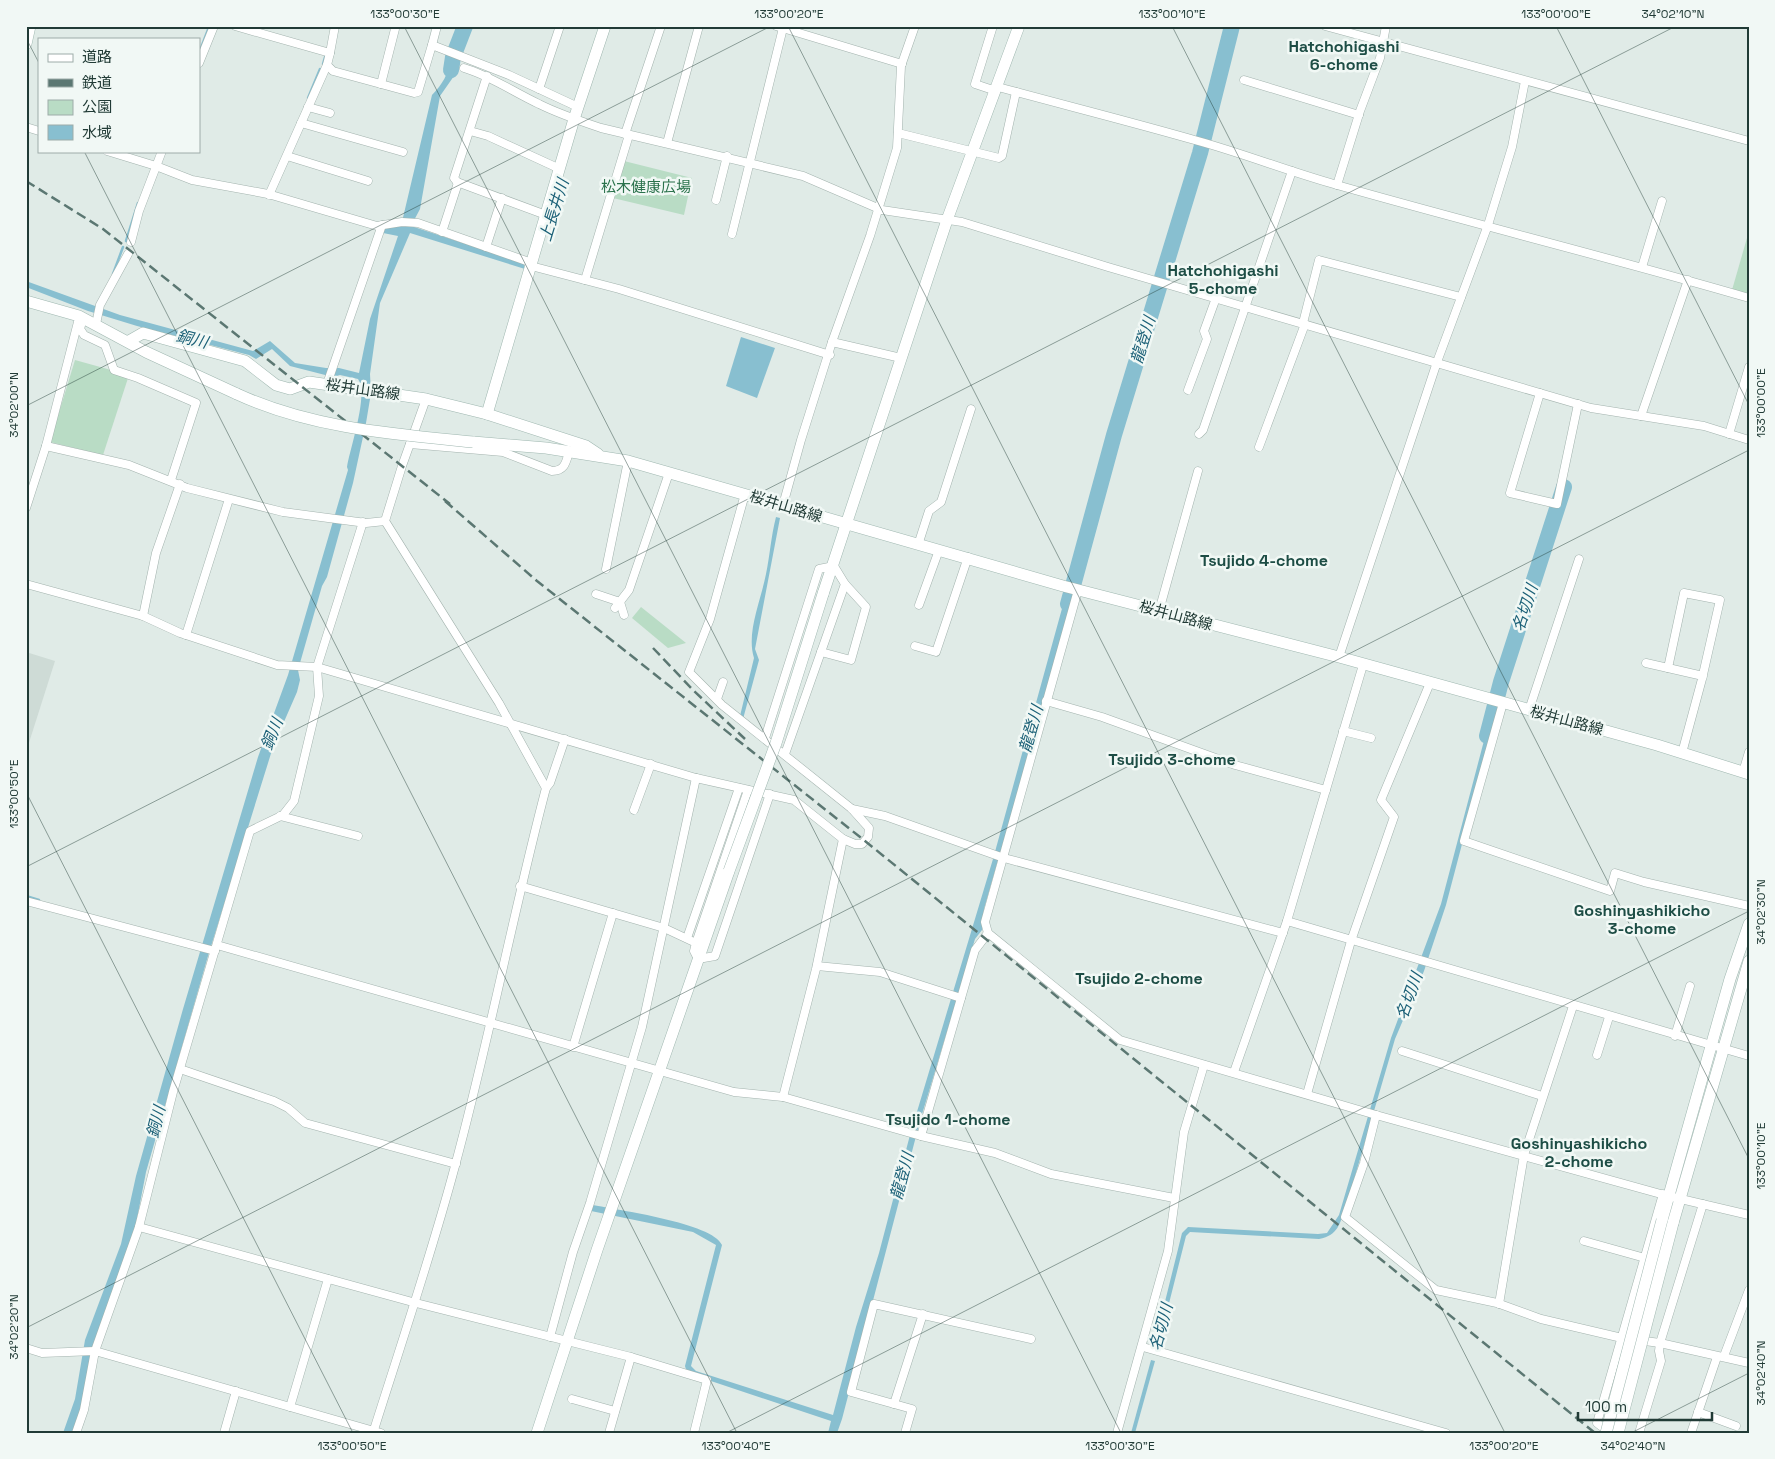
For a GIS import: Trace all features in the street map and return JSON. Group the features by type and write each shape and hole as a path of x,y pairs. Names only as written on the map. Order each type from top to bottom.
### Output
{"street":[{"path":"26,44 30,26"},
{"path":"200,61 214,26"},
{"path":"235,26 330,53"},
{"path":"269,195 327,65 335,26"},
{"path":"327,65 333,71 414,93 418,92 437,26"},
{"path":"538,89 560,26"},
{"path":"487,414 574,119 605,26"},
{"path":"585,280 627,134 661,26"},
{"path":"667,143 699,26"},
{"path":"783,505 801,440 830,355 832,342 879,209 897,148 902,64 915,26"},
{"path":"993,26 975,84 1016,92 1199,141 1338,185 1602,258 1642,267 1749,298"},
{"path":"537,1433 597,1250 729,870 776,743 823,594 834,566 947,220 997,89 1018,26"},
{"path":"1325,26 1749,141"},
{"path":"1338,185 1359,115 1380,58 1386,26"},
{"path":"732,234 751,162 779,27 902,64"},
{"path":"381,84 395,29"},
{"path":"432,45 578,107"},
{"path":"464,68 487,76 538,104 574,119 627,134 727,156 803,176 879,209 962,222 1578,404 1704,426 1749,440"},
{"path":"442,232 458,183 454,178 487,76"},
{"path":"1244,80 1359,115"},
{"path":"1338,657 1437,362 1488,225 1512,147 1525,81"},
{"path":"898,133 999,158 1002,156 1016,92"},
{"path":"308,107 330,113"},
{"path":"301,124 403,152"},
{"path":"26,127 38,131"},
{"path":"470,131 488,136 560,169"},
{"path":"110,152 156,166 192,180 269,195 377,226 402,222 418,223 531,264 830,355"},
{"path":"131,242 139,211 162,152"},
{"path":"287,156 368,181"},
{"path":"716,200 727,156"},
{"path":"1199,434 1203,430 1292,171"},
{"path":"457,182 546,215"},
{"path":"486,247 502,198"},
{"path":"1642,267 1662,201"},
{"path":"327,384 382,225"},
{"path":"96,324 100,305 128,254"},
{"path":"1259,447 1304,324 1319,260 1461,297"},
{"path":"1641,416 1688,280"},
{"path":"1188,390 1207,339 1204,331 1216,298"},
{"name":"桜井山路線","path":"26,301 81,317 129,341 146,352 252,401 328,424 374,432 473,442 518,444 628,460 847,525 968,557 1078,590 1338,657 1682,753 1746,773"},
{"path":"26,508 46,446 81,317"},
{"path":"81,317 80,328 84,335 106,345 114,370 138,378 196,403 171,480"},
{"name":"桜井山路線","path":"129,341 143,333 246,361 276,385 290,390 309,382 426,399 487,414 586,446 602,457"},
{"path":"832,342 901,358"},
{"path":"1729,434 1749,367"},
{"path":"1540,393 1510,493 1557,504 1578,404"},
{"path":"426,399 385,521 510,724 546,788"},
{"path":"918,544 929,512 941,502 971,409"},
{"path":"410,444 503,452 552,471 558,471 564,467 569,452"},
{"path":"46,446 129,465 171,480 187,488 283,512 363,522 385,521"},
{"path":"606,569 628,460"},
{"path":"1159,611 1198,471"},
{"path":"618,605 629,590 669,473"},
{"path":"143,616 156,553 180,484"},
{"path":"26,584 143,616 186,635 277,665 317,667 696,778 794,800 843,839 855,844 862,844 868,837 869,828 852,810 818,784 785,754 717,699 689,672 710,619 745,494"},
{"path":"186,635 229,499"},
{"path":"76,1433 84,1410 95,1351 139,1227 180,1069 250,831 280,816 294,801 308,751 319,696 317,667 363,522"},
{"path":"919,605 939,550"},
{"path":"915,646 936,652 968,557"},
{"path":"1528,710 1579,559"},
{"path":"821,652 851,660 866,607 845,584 834,566"},
{"path":"764,738 819,569 834,566"},
{"path":"785,754 845,584"},
{"path":"1078,590 985,922 988,933 1120,1040 1376,1115 1749,1216"},
{"path":"1668,668 1684,593 1720,600 1703,676 1682,753"},
{"path":"596,594 618,605 624,616"},
{"path":"1646,663 1703,676"},
{"path":"1234,1072 1287,921 1363,665"},
{"path":"717,699 723,682"},
{"path":"1307,1094 1351,941 1394,817 1381,800 1430,683"},
{"path":"1046,701 1102,717 1235,765 1326,790"},
{"path":"1502,703 1464,841 1610,891 1615,873 1644,882 1749,906"},
{"path":"1343,731 1371,738"},
{"path":"26,1348 42,1353 95,1351 376,1432 456,1164 520,886 546,788 550,783 564,739"},
{"path":"1746,773 1749,752"},
{"path":"634,810 651,764"},
{"path":"550,1337 573,1252 606,1152 642,1027 696,778"},
{"path":"687,938 739,788"},
{"path":"698,959 694,951 696,942 748,790"},
{"path":"698,959 715,956 770,794"},
{"path":"852,810 885,816 1004,858 1283,933"},
{"path":"280,816 358,836"},
{"path":"782,1097 817,966 843,839"},
{"path":"520,886 664,928 696,942"},
{"path":"26,901 216,948 734,1092 782,1097 921,1136 995,1153 1051,1174 1174,1198"},
{"path":"573,1047 613,913"},
{"path":"1287,921 1675,1036 1749,1056"},
{"path":"1717,1048 1730,978 1749,924"},
{"path":"921,1136 975,950 988,933"},
{"path":"1610,1433 1597,1422 1645,1258 1670,1196 1717,1048 1749,961"},
{"path":"817,966 880,972 961,998"},
{"path":"1675,1036 1690,986"},
{"path":"1499,1304 1524,1156 1542,1096 1573,1006"},
{"path":"1597,1055 1610,1016"},
{"path":"1402,1051 1542,1096"},
{"path":"1118,1433 1168,1251 1184,1132 1204,1064"},
{"path":"180,1069 274,1101 288,1108 305,1123 456,1164"},
{"path":"1376,1115 1364,1163 1346,1217 1436,1290 1499,1304 1541,1319 1622,1338 1749,1363"},
{"path":"1618,1433 1668,1222 1670,1196"},
{"path":"1639,1433 1661,1361 1658,1351 1703,1204"},
{"path":"1606,1433 1668,1222"},
{"path":"139,1227 416,1303 631,1357 707,1380 694,1433"},
{"path":"1584,1242 1645,1258"},
{"path":"290,1407 328,1279"},
{"path":"1691,1433 1720,1356 1749,1290"},
{"path":"905,1433 912,1409 852,1392 874,1304 1030,1339"},
{"path":"894,1404 923,1314"},
{"path":"1143,1347 1446,1433"},
{"path":"609,1433 631,1357"},
{"path":"224,1433 236,1391"},
{"path":"572,1399 615,1411"},
{"path":"1698,1412 1736,1426"}],"shaded area":[{"path":"26,652 55,661 27,749 26,748"}],"green space":[{"name":"松木健康広場","path":"624,161 692,178 684,215 613,198"},
{"path":"1749,231 1749,294 1732,290"},
{"path":"75,360 129,375 103,455 50,442"},
{"path":"641,607 686,643 668,648 632,618"}],"water":[{"name":"銅川","path":"449,56 458,57 454,76 440,96 420,209 411,226 524,263 525,269 410,233 380,303 370,374 371,393 366,423 353,483 327,577 322,586 298,670 300,680 297,692 273,747 208,956 146,1172 136,1224 94,1344 82,1406 72,1433 63,1433 75,1399 85,1340 121,1244 136,1176 183,1009 258,757 288,675 348,470 347,467 358,421 361,386 358,379 340,375 333,377 290,366 272,349 256,359 249,355 137,326 88,311 26,287 26,281 120,315 253,351 270,341 295,363 339,368 359,373 370,319 398,236 383,233 383,228 401,226 432,95 445,77"},
{"path":"741,337 775,348 757,398 726,386"},
{"path":"776,517 780,518 755,649 759,660 743,719 740,716 754,658 752,648 753,627 766,574"},
{"path":"1066,594 1074,596 984,909 982,930 975,939 920,1121 842,1419 837,1433 828,1433 831,1421 687,1373 685,1366 716,1245 693,1232 591,1211 593,1205 642,1214 684,1224 715,1237 722,1245 691,1366 696,1371 833,1415 910,1135 993,859"},
{"path":"1491,714 1496,715 1446,905 1424,971 1395,1039 1340,1224 1331,1235 1319,1239 1190,1232 1186,1236 1158,1347 1154,1346 1182,1233 1188,1227 1318,1234 1327,1233 1339,1215 1391,1038 1441,904"},
{"path":"1151,1360 1155,1361 1135,1433 1131,1433"}],"waterway":[{"name":"上長井川","path":"451,70 453,57 465,26"},
{"name":"龍登川","path":"1068,604 1114,435 1200,153 1232,26"},
{"path":"200,50 209,27"},
{"path":"323,64 325,57"},
{"path":"308,98 320,69"},
{"path":"126,241 138,203"},
{"path":"113,274 123,247"},
{"name":"名切川","path":"1487,736 1501,682 1564,487"},
{"path":"26,896 39,900"}],"railway":[{"path":"26,181 103,229 450,504"},
{"path":"445,501 537,581 865,841 1595,1433"},
{"path":"653,648 694,691 745,739"}],"district":[{"name":"Hatchohigashi 6-chome","path":"1344,55"},
{"name":"Hatchohigashi 5-chome","path":"1223,279"},
{"name":"Tsujido 4-chome","path":"1264,560"},
{"name":"Tsujido 3-chome","path":"1172,759"},
{"name":"Goshinyashikicho 3-chome","path":"1642,919"},
{"name":"Tsujido 2-chome","path":"1139,978"},
{"name":"Tsujido 1-chome","path":"948,1119"},
{"name":"Goshinyashikicho 2-chome","path":"1579,1152"}]}
